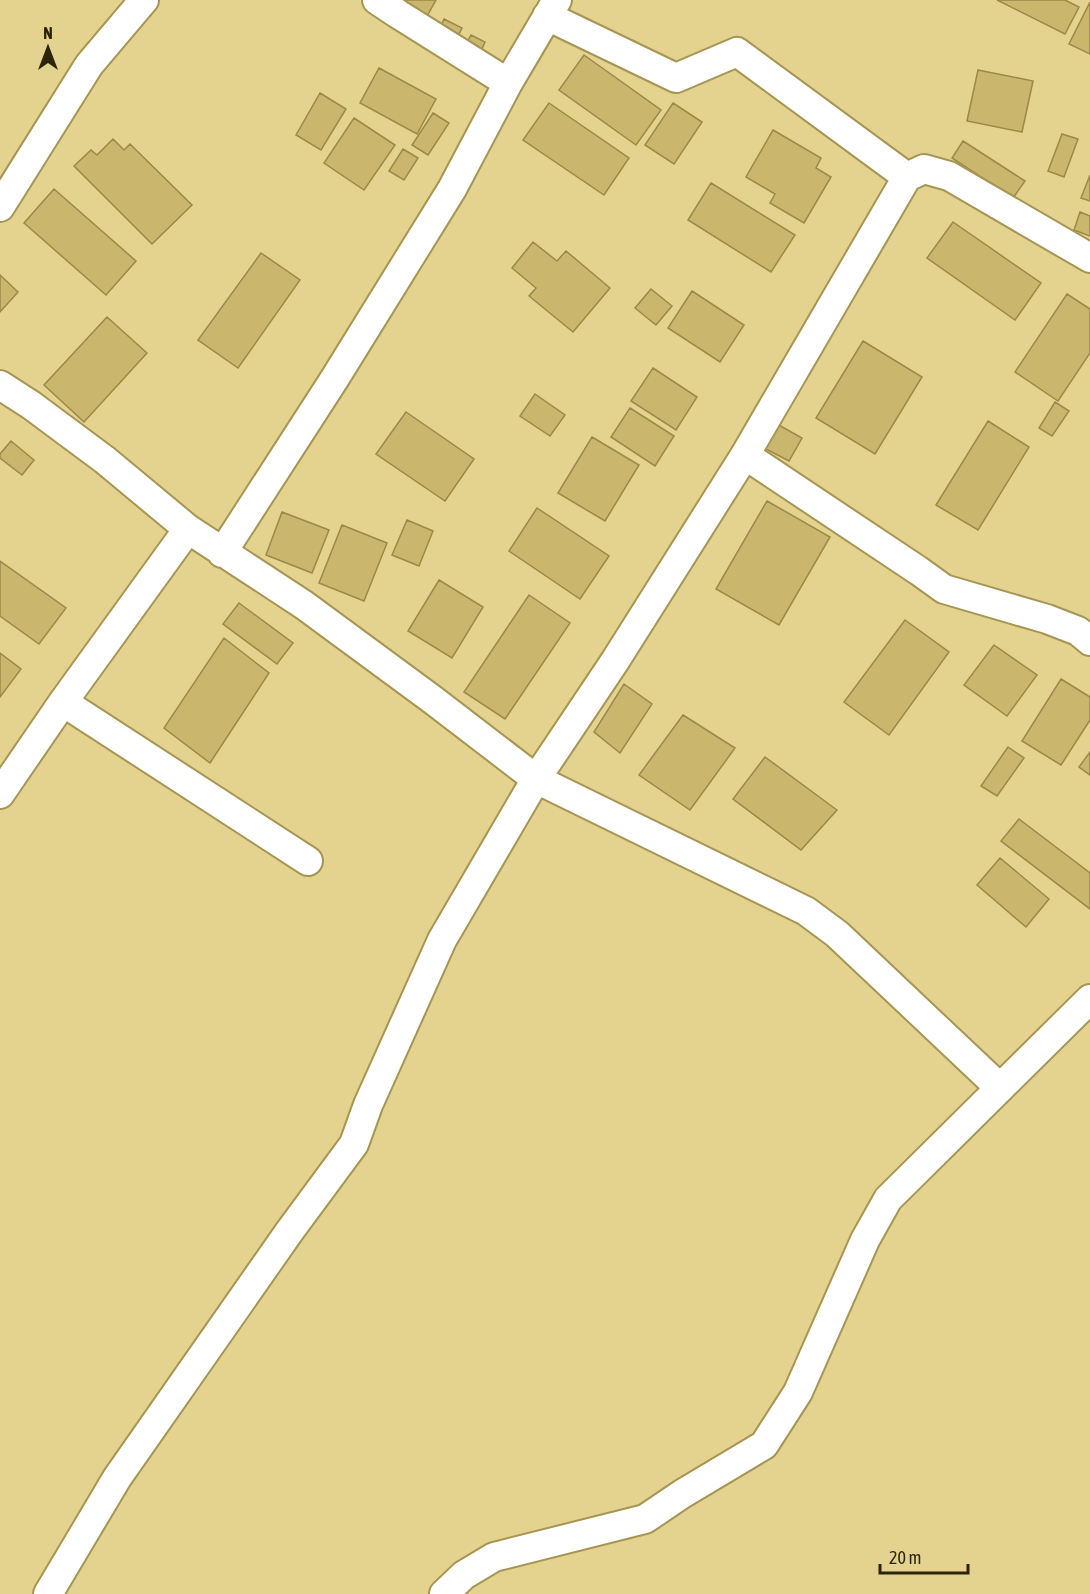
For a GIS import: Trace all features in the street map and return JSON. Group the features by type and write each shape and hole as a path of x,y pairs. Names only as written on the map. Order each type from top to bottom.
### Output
{"street":[{"path":"0,207 89,65 144,0"},
{"path":"377,0 508,83"},
{"path":"222,553 452,189 508,83 552,8 676,78 737,52 907,177"},
{"path":"48,1594 117,1478 354,1144 368,1105 442,940 536,779 615,661 745,455 907,177 924,169 950,176 1090,258"},
{"path":"0,385 32,405 105,460 188,529 303,605 536,779 806,912 837,934 1000,1089"},
{"path":"745,455 944,589 1047,619 1078,631 1090,641"},
{"path":"0,794 63,702 188,529"},
{"path":"63,702 308,861"},
{"path":"444,1594 464,1575 494,1557 645,1519 764,1445 798,1392 865,1240 888,1199 1090,999"}],"building":[{"path":"395,0 436,0 426,18"},
{"path":"997,0 1065,0 1079,7 1065,34"},
{"path":"1090,2 1090,54 1069,44"},
{"path":"444,19 462,28 456,40 439,31"},
{"path":"471,35 485,42 480,53 465,46"},
{"path":"584,55 661,110 636,145 559,90"},
{"path":"379,68 436,99 417,134 360,103"},
{"path":"978,70 1033,81 1022,132 967,121"},
{"path":"320,93 346,109 321,150 296,135"},
{"path":"549,103 629,158 604,195 523,140"},
{"path":"673,103 702,122 674,164 645,145"},
{"path":"433,113 449,123 428,155 412,145"},
{"path":"354,118 395,145 364,190 324,163"},
{"path":"773,130 821,158 816,168 831,177 804,223 770,203 775,194 746,177"},
{"path":"1062,134 1078,139 1064,177 1048,171"},
{"path":"113,139 124,150 130,144 192,205 152,244 74,166 91,150 97,155"},
{"path":"963,141 1025,181 1013,198 952,158"},
{"path":"403,149 418,158 404,180 389,171"},
{"path":"1090,175 1090,201 1081,198"},
{"path":"711,183 795,235 771,272 688,220"},
{"path":"54,189 136,261 106,295 24,223"},
{"path":"1080,212 1090,216 1090,236 1074,230"},
{"path":"953,222 1041,283 1015,320 927,258"},
{"path":"533,242 557,261 566,251 610,288 573,332 529,296 536,288 512,268"},
{"path":"261,253 300,280 238,368 198,340"},
{"path":"0,275 18,292 0,312"},
{"path":"651,289 672,306 656,325 635,308"},
{"path":"692,291 744,325 720,362 668,328"},
{"path":"1067,294 1090,309 1090,353 1058,401 1015,372"},
{"path":"107,317 147,353 84,422 44,385"},
{"path":"863,341 922,377 875,454 816,418"},
{"path":"653,368 697,397 676,430 631,401"},
{"path":"535,394 565,415 550,436 520,416"},
{"path":"1055,402 1069,411 1052,436 1039,428"},
{"path":"630,408 674,436 655,466 611,437"},
{"path":"406,412 474,459 445,501 376,454"},
{"path":"988,421 1029,447 978,530 936,505"},
{"path":"777,424 802,438 789,461 764,448"},
{"path":"592,437 639,465 605,521 558,493"},
{"path":"11,441 34,460 22,475 0,458 0,454"},
{"path":"767,501 830,537 779,625 716,589"},
{"path":"537,508 609,556 580,599 509,551"},
{"path":"282,512 329,530 312,573 266,555"},
{"path":"407,520 433,531 419,566 392,555"},
{"path":"342,525 387,543 364,601 319,583"},
{"path":"0,561 66,608 39,644 0,616"},
{"path":"439,580 483,607 452,658 408,631"},
{"path":"529,595 570,623 505,719 464,692"},
{"path":"239,603 293,643 277,664 223,624"},
{"path":"905,620 949,652 889,735 844,702"},
{"path":"224,638 269,673 210,763 164,728"},
{"path":"994,645 1037,675 1007,716 964,685"},
{"path":"0,653 21,669 0,697"},
{"path":"1061,679 1090,697 1090,720 1061,765 1022,741"},
{"path":"624,684 652,704 620,753 594,732"},
{"path":"683,715 735,748 690,810 639,775"},
{"path":"1008,747 1024,758 997,796 981,786"},
{"path":"1090,752 1090,775 1079,767"},
{"path":"765,757 837,810 801,850 733,799"},
{"path":"1019,819 1090,873 1090,909 1001,841"},
{"path":"1000,858 1049,899 1026,927 977,885"}]}
